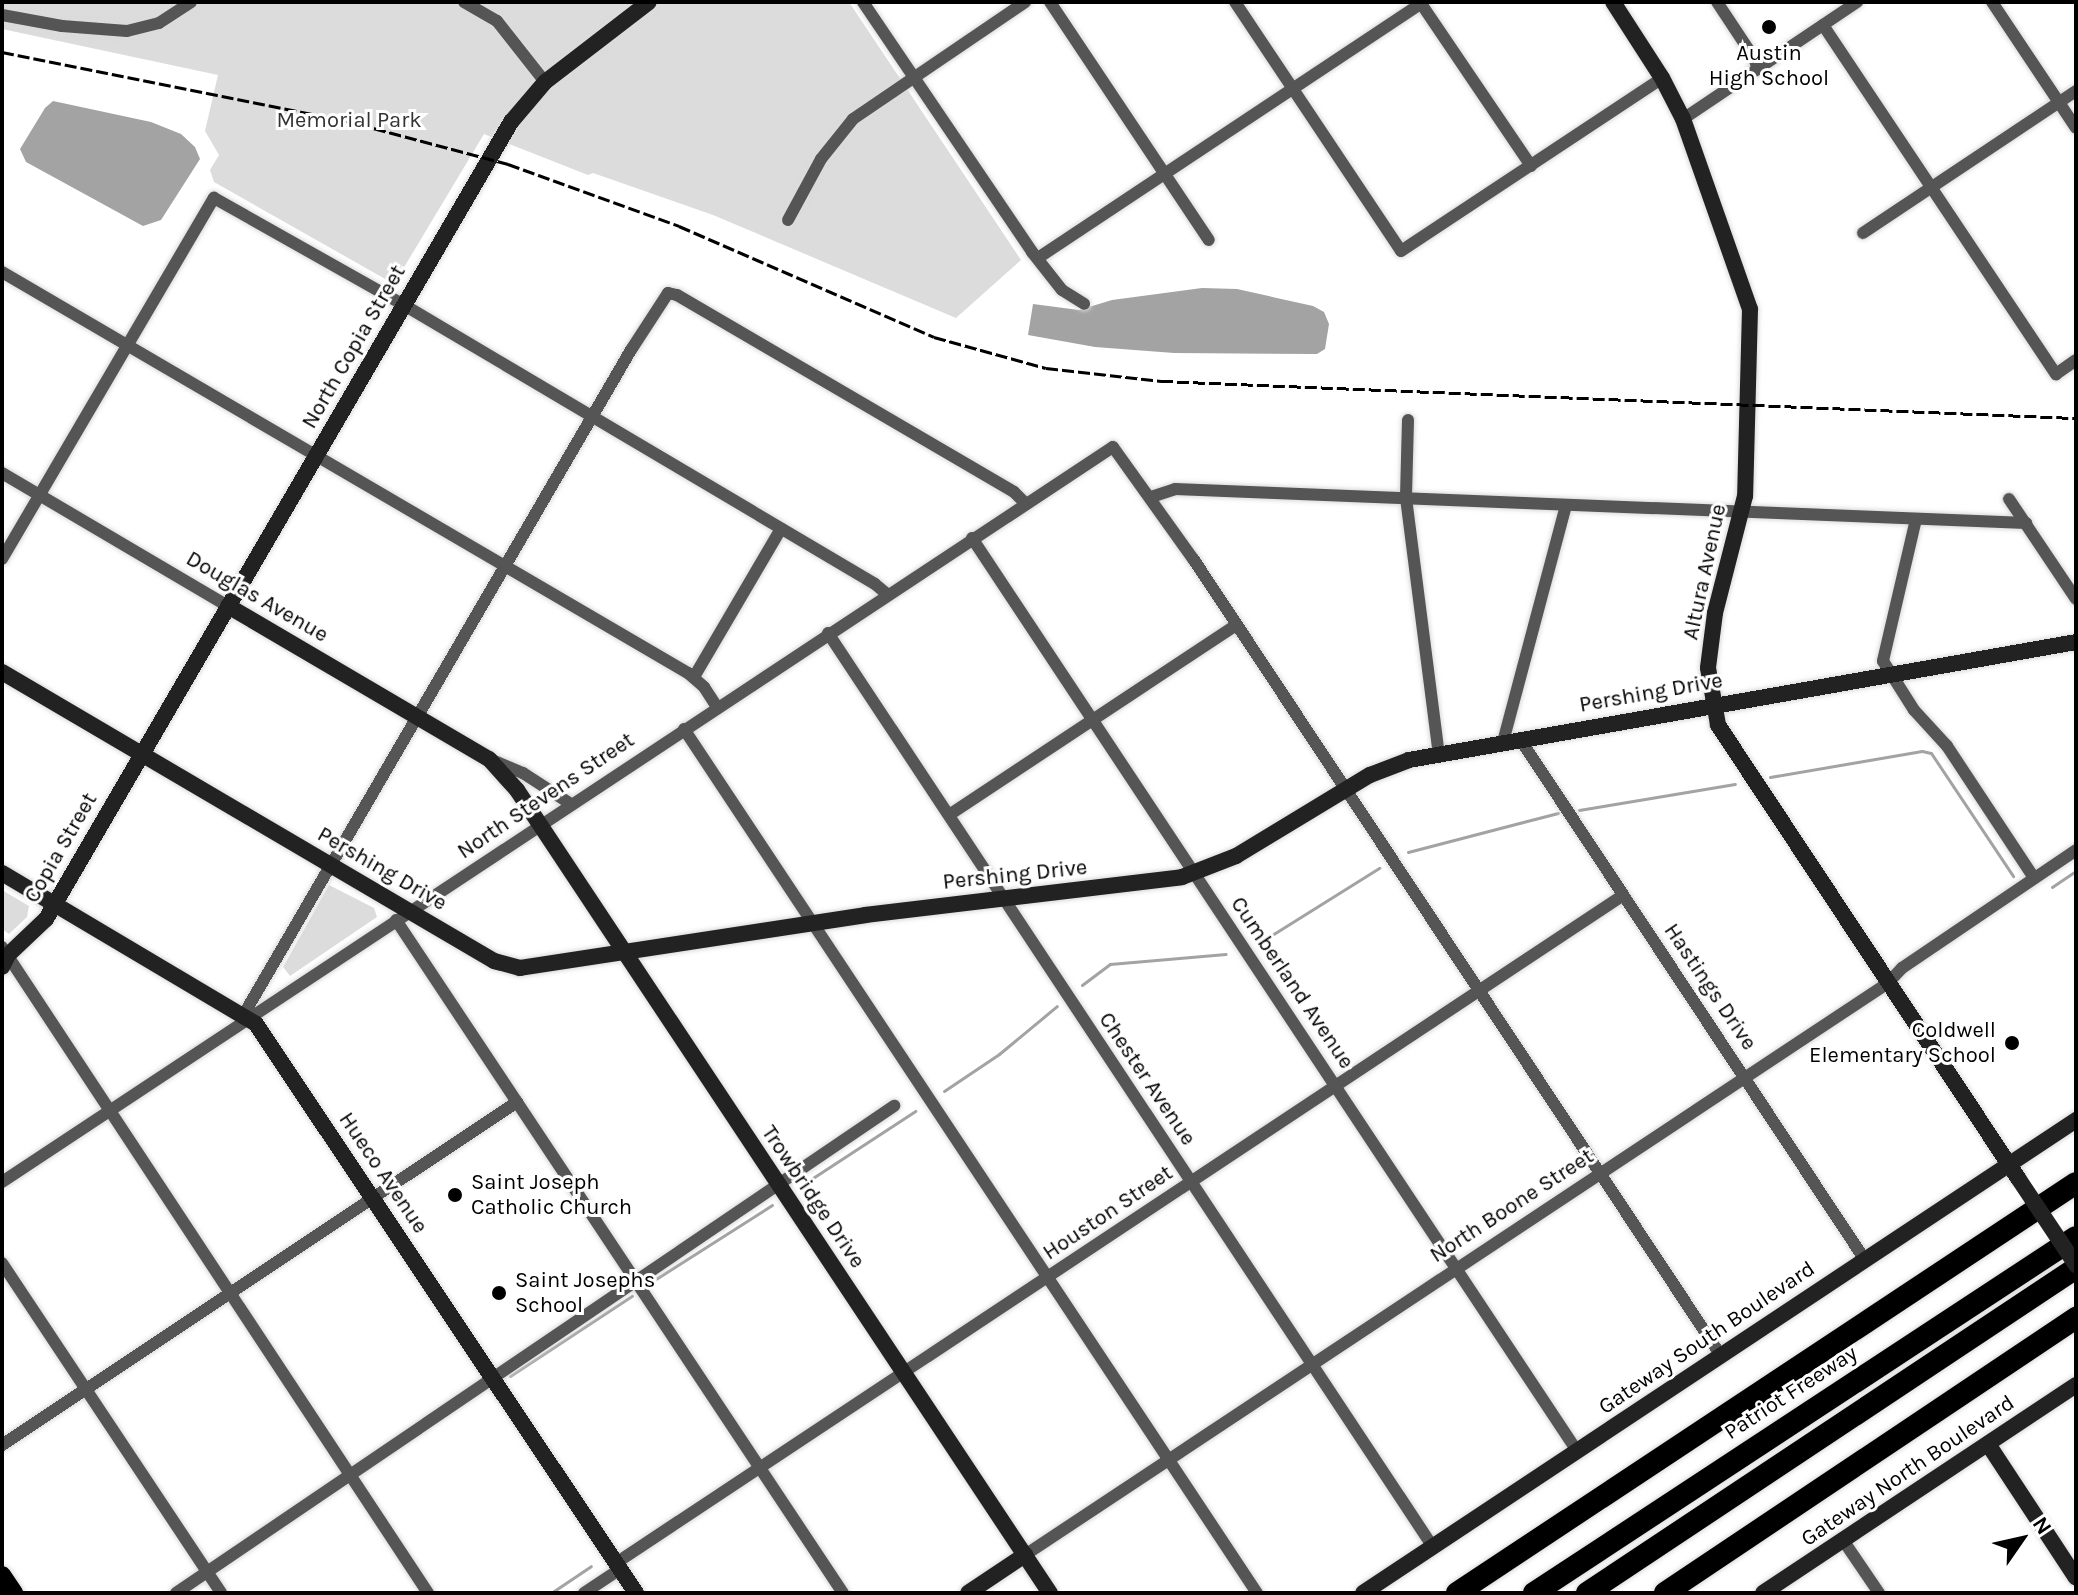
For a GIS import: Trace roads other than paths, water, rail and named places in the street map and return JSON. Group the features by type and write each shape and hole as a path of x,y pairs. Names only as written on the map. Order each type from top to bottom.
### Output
{"highway":[{"path":"1457,1593 2076,1183"},
{"name":"Patriot Freeway","path":"1534,1593 2076,1237"},
{"path":"1587,1593 2076,1266"},
{"path":"1665,1593 2076,1318"},
{"path":"1474,1593 1515,1557"}],"main road":[{"name":"North Copia Street","path":"141,753 511,122 545,82 649,2"},
{"name":"Altura Avenue","path":"1613,2 1662,78 1683,119 1750,309 1746,481 1710,645 1708,668 1714,704 1726,739 2076,1266"},
{"name":"Douglas Avenue","path":"228,606 489,759 517,790 540,824"},
{"name":"Pershing Drive","path":"2,672 331,865 403,915 507,966 535,967 1002,897 1157,882 1194,873 1236,856 1345,789 1392,766 1512,740 2076,642"},
{"name":"Copia Street","path":"3,956 36,932 141,753"},
{"name":"Trowbridge Drive","path":"540,824 1050,1593"},
{"name":"Hueco Avenue","path":"2,873 246,1016 263,1032 636,1593"},
{"name":"Gateway South Boulevard","path":"1363,1593 1865,1260 2014,1171 2076,1120"},
{"name":"Gateway North Boulevard","path":"1763,1593 2076,1385"},
{"path":"1988,1444 2076,1578"},
{"name":"North Boone Street","path":"968,1593 1025,1555"},
{"path":"2,1575 14,1593"}],"street":[{"path":"2,15 62,26 127,31 159,23 191,2"},
{"path":"464,2 497,21 545,82"},
{"path":"863,2 1038,258 1062,290 1084,304"},
{"path":"788,220 801,192 835,140 871,105 1025,2"},
{"path":"1050,2 1209,240"},
{"path":"1235,2 1401,251 1662,78"},
{"path":"1038,258 1422,2 1531,166"},
{"path":"1717,2 1758,69"},
{"path":"1683,119 1857,2"},
{"path":"1992,2 2076,128"},
{"path":"1823,25 2056,374 2076,360"},
{"path":"1863,233 2076,91"},
{"path":"2,559 125,344 214,198 404,305 875,584 887,594"},
{"path":"2,272 694,677 717,707"},
{"path":"246,1016 417,716 668,293 677,295 1014,492 1025,503"},
{"path":"1408,420 1406,498 1439,754"},
{"name":"North Stevens Street","path":"2,1182 246,1016 1113,447 1151,497"},
{"name":"Douglas Avenue","path":"2,473 228,606"},
{"path":"1721,1356 1151,497 1175,489 2026,523"},
{"path":"2009,499 2076,599"},
{"path":"1512,740 1566,505"},
{"path":"1916,519 1882,654 1890,674 1914,710 1947,746 2034,878"},
{"path":"694,677 781,529"},
{"name":"Cumberland Avenue","path":"972,538 1577,1451"},
{"path":"949,815 1236,625"},
{"name":"Chester Avenue","path":"828,633 1433,1547"},
{"path":"684,729 1257,1593"},
{"name":"Hastings Drive","path":"1512,740 1622,896 1865,1260"},
{"name":"Douglas Avenue","path":"489,759 523,773 571,804"},
{"name":"North Boone Street","path":"1025,1555 1888,983 1902,968 2076,850"},
{"name":"Houston Street","path":"584,1593 760,1468 1622,896"},
{"path":"403,915 517,1102 843,1593"},
{"path":"3,956 428,1593"},
{"path":"2,1445 517,1102"},
{"path":"176,1593 894,1106"},
{"path":"2,1263 221,1593"},
{"path":"1843,1540 1879,1593"}],"waterway":[{"path":"1770,777 1922,751 1931,753 2013,876"},
{"path":"1579,810 1735,784"},
{"path":"1408,852 1558,813"},
{"path":"1259,943 1379,868"},
{"path":"2052,887 2076,871"},
{"path":"1082,985 1110,964 1226,954"},
{"path":"944,1091 999,1054 1057,1006"},
{"path":"799,1187 915,1111"},
{"path":"648,1284 772,1205"},
{"path":"510,1376 632,1296"},
{"path":"551,1593 591,1566"}],"railway":[{"path":"2,52 343,120 508,164 679,226 934,337 1046,368 1161,381 2076,418"}],"place":[{"name":"Austin High School","path":"1769,27"},
{"name":"Coldwell Elementary School","path":"2012,1043"},
{"name":"Saint Joseph Catholic Church","path":"455,1195"},
{"name":"Saint Josephs School","path":"499,1293"}],"park label":[{"name":"Memorial Park","path":"349,121"}]}
